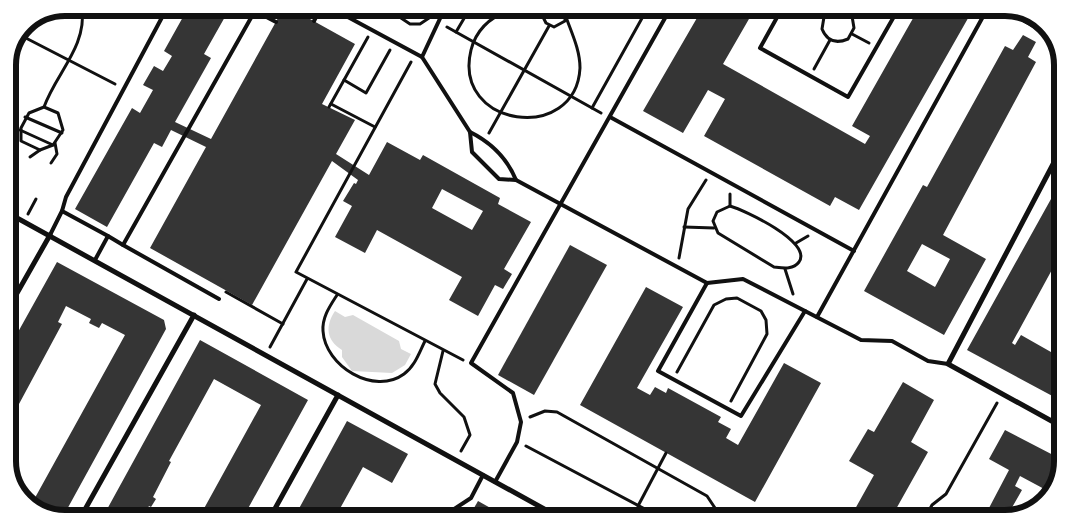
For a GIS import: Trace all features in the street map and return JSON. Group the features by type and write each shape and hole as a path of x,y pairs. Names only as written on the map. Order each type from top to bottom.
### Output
{"street":[{"path":"1054,162 948,364 1054,422"},
{"path":"16,217 546,510"},
{"path":"16,295 50,235"},
{"path":"85,510 194,315"},
{"path":"274,510 338,395"}],"lane":[{"path":"50,235 62,212 66,197 164,16"},
{"path":"123,245 253,16"},
{"path":"266,16 276,22"},
{"path":"314,21 316,16"},
{"path":"348,16 422,57 470,132 472,152 499,179 516,180 561,206 707,283 743,279 861,340 892,341 928,361 948,364"},
{"path":"422,57 441,16"},
{"path":"495,482 517,442 520,422 513,393 471,363 666,16"},
{"path":"778,16 760,48 848,97 894,16"},
{"path":"817,317 983,16"},
{"path":"1021,19 1038,29"},
{"path":"610,117 854,251"},
{"path":"470,132 484,140 510,163 516,180"},
{"path":"62,212 219,299"},
{"path":"95,260 108,236"},
{"path":"707,283 658,371 741,416 805,311"},
{"path":"453,510 471,498 483,475"}],"path":[{"path":"44,107 48,96 69,61 82,31 82,16"},
{"path":"400,16 410,24 420,24 430,18"},
{"path":"456,32 465,16"},
{"path":"497,16 484,25 473,42 469,68 474,86 485,102 500,113 520,118 541,116 558,107 570,95 580,70 579,52 566,17"},
{"path":"544,16 544,19 549,26 554,27 562,24 566,17"},
{"path":"592,108 643,16"},
{"path":"820,16 824,18 822,29 830,40 842,41 852,34 854,22 850,16"},
{"path":"438,22 610,117"},
{"path":"484,140 549,26"},
{"path":"372,30 330,106 375,127"},
{"path":"852,34 876,47"},
{"path":"25,38 125,90"},
{"path":"810,76 830,40"},
{"path":"344,80 366,93 394,42"},
{"path":"415,54 296,272 443,351 471,363"},
{"path":"30,157 54,144 62,133 62,120 58,113 44,107 29,113 25,117 20,130 21,143 40,150"},
{"path":"25,117 62,133"},
{"path":"20,130 54,144"},
{"path":"51,163 56,154 54,144"},
{"path":"678,267 688,209 711,171"},
{"path":"730,206 791,238 800,249 802,257 794,267 785,269 774,267 718,234 714,228 713,221 717,212 730,206"},
{"path":"684,228 714,228"},
{"path":"785,269 796,307"},
{"path":"266,355 307,279"},
{"path":"336,295 325,317 323,332 330,352 350,374 371,380 397,378 412,366 425,341"},
{"path":"674,380 714,305 726,299 737,298 761,311 766,320 767,334 727,408"},
{"path":"443,351 435,384 440,393 464,418 470,434 456,460"},
{"path":"930,510 946,494 1003,394"},
{"path":"520,422 545,411 557,412 707,496 715,510"},
{"path":"517,442 646,510"},
{"path":"638,506 666,453"}],"shaded area":[{"path":"335,311 345,317 353,315 399,341 401,349 411,354 405,365 392,373 352,371 342,357 342,350 330,337 329,327"}],"building":[{"path":"184,16 225,16 204,54 211,58 175,122 211,139 279,16 305,16 355,44 322,104 355,120 336,154 369,175 387,142 420,160 423,155 500,198 498,204 531,222 504,269 512,274 503,289 495,285 478,316 449,300 462,277 377,230 365,253 335,237 352,206 343,201 354,183 356,184 358,180 332,161 252,305 150,248 206,147 171,130 162,147 154,143 107,227 75,209 132,108 140,113 153,90 143,85 154,66 163,71 172,56 164,51","holes":["442,189 483,211 472,230 432,208"]},
{"path":"698,16 751,16 723,64 865,144 870,136 852,126 914,16 969,16 859,210 835,197 830,206 704,136 725,99 708,90 683,133 643,111"},
{"path":"1023,35 1036,42 1028,57 1036,62 943,235 986,259 944,335 864,291 923,185 927,187 1005,46 1013,50","holes":["922,244 950,259 935,287 907,271"]},
{"path":"1054,194 1054,266 1012,343 1015,345 1021,335 1054,354 1054,397 967,350"},
{"path":"16,236 17,237 19,248 16,253"},
{"path":"570,245 607,265 534,395 498,375"},
{"path":"57,262 164,320 166,329 67,510 44,505 34,499 125,335 102,323 99,328 89,323 91,319 66,306 58,322 62,324 19,404 16,402 16,336"},
{"path":"646,287 683,307 637,388 650,395 655,387 666,393 668,388 721,417 718,422 731,429 726,438 738,445 784,363 821,383 755,502 580,405"},
{"path":"200,340 308,400 247,510 203,510 261,405 214,379 169,461 171,462 153,497 156,499 151,507 149,506 147,510 107,510"},
{"path":"903,382 934,400 911,442 928,452 895,510 854,510 874,475 849,461 868,429 874,432"},
{"path":"347,421 408,454 392,483 363,467 339,510 298,510"},
{"path":"1005,430 1054,455 1053,470 1044,489 1020,476 1015,486 1022,490 1011,509 1004,510 992,510 989,508 1009,470 989,459"},
{"path":"478,501 494,510 473,510"}]}
